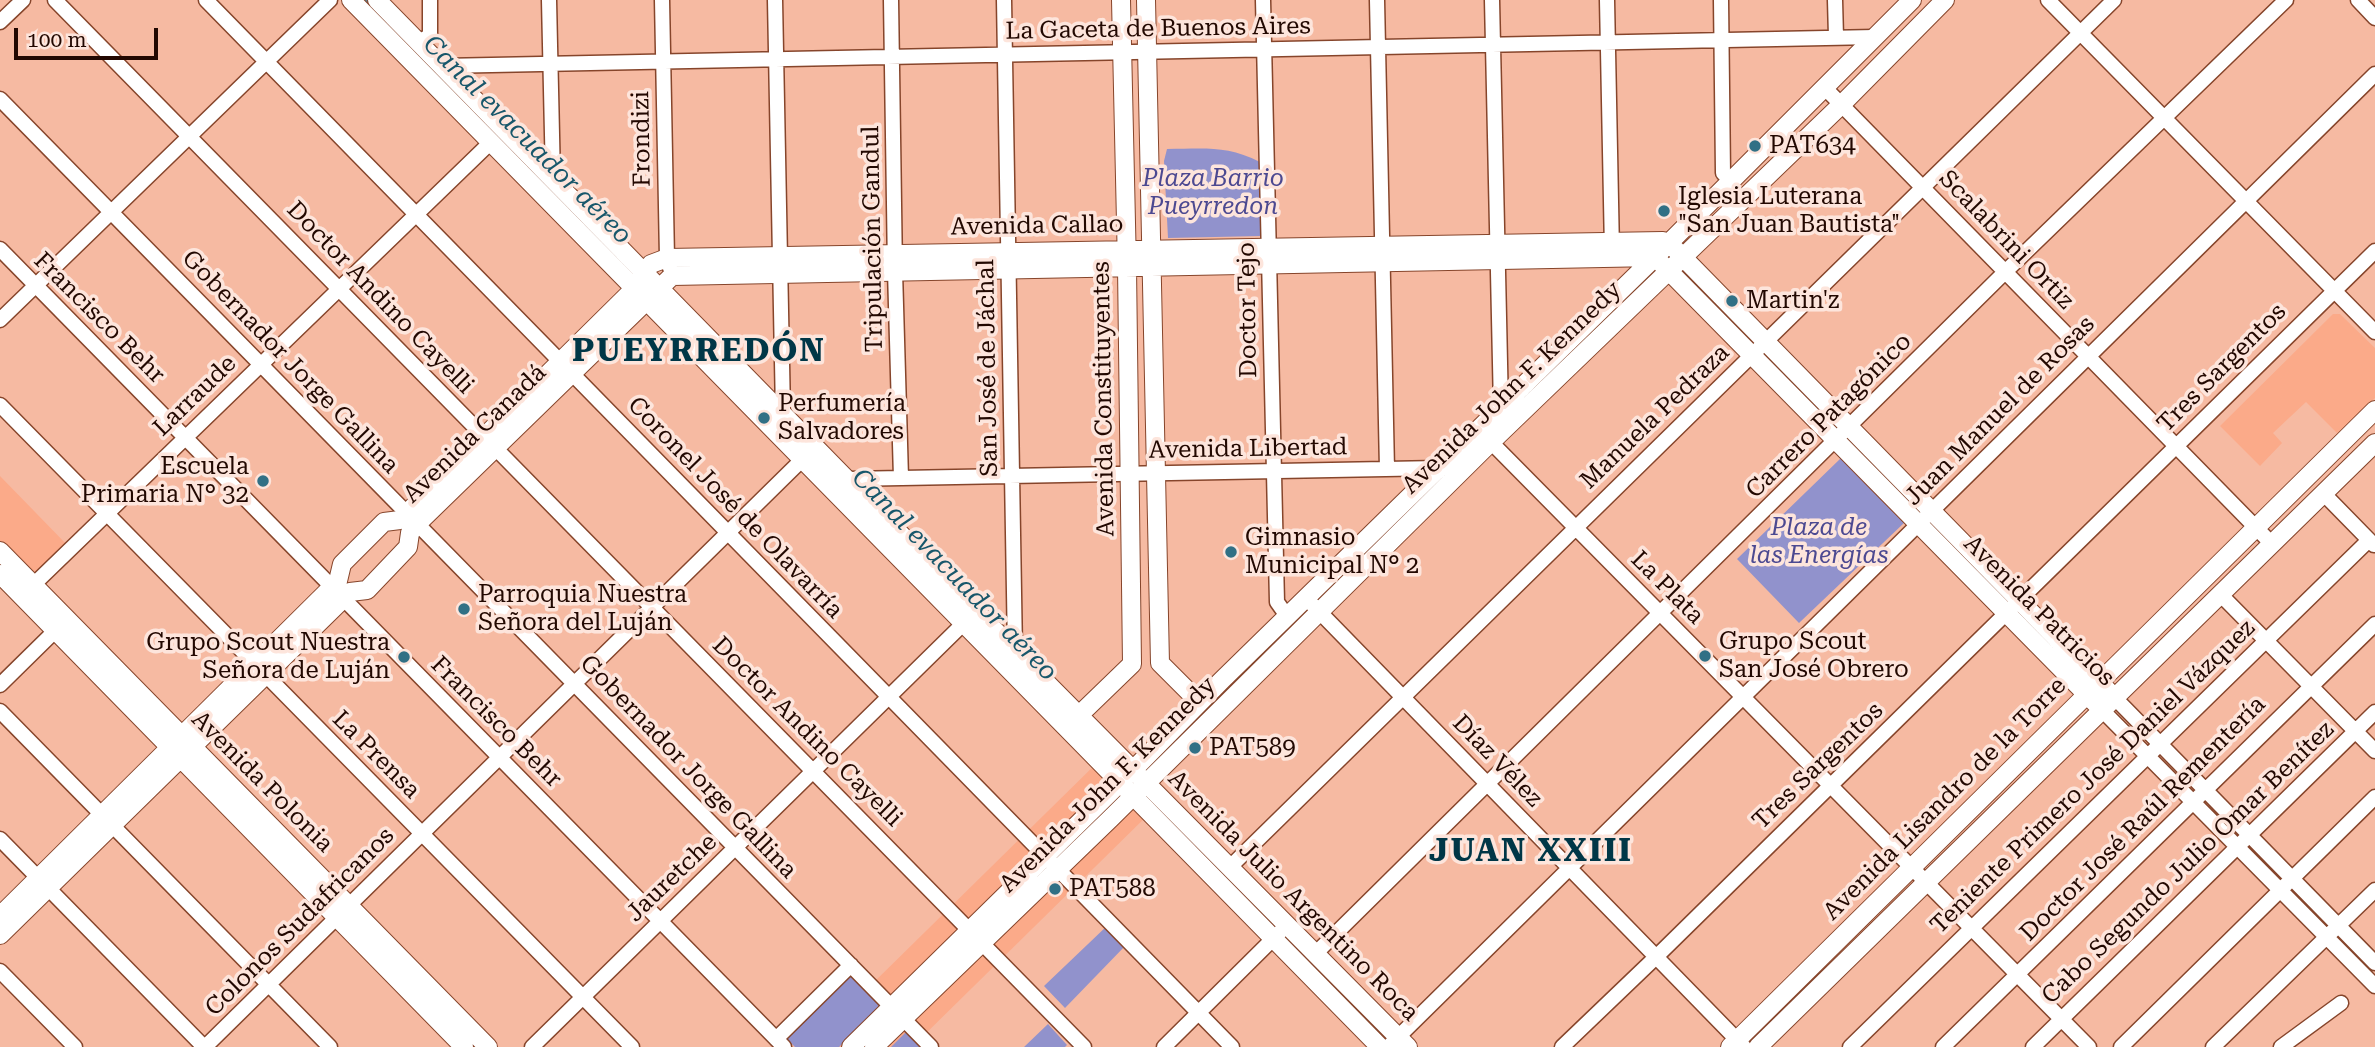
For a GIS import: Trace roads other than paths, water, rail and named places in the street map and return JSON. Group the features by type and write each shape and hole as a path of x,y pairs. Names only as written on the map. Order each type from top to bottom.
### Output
{"main road":[{"name":"Avenida Julio Argentino Roca","path":"351,0 491,142 642,287 803,459 1066,727 1141,790 1274,938 1380,1047"},
{"name":"Avenida Julio Argentino Roca","path":"377,0 553,178 642,287"},
{"name":"Avenida Constituyentes","path":"1121,0 1132,664"},
{"name":"Avenida Constituyentes","path":"1146,0 1158,473 1166,669"},
{"name":"Avenida John F. Kennedy","path":"851,1047 897,1013 976,937 1058,870 1141,790 1200,728 1320,612 1485,436 1661,263 1668,243 1912,0"},
{"name":"Avenida John F. Kennedy","path":"976,937 1045,857 1199,702 1439,468 1485,436 1501,408 1661,263 1682,256 1841,105 1945,0"},
{"name":"Avenida Callao","path":"667,258 779,265 1612,249 1658,240 1668,243"},
{"path":"1668,243 1682,256"},
{"name":"Avenida Callao","path":"1612,249 1661,263"},
{"name":"Avenida Patricios","path":"1682,256 1850,428 1925,517 2108,704"},
{"path":"642,287 651,264 667,258"},
{"name":"Avenida Patricios","path":"1661,263 1836,441 1925,517"},
{"name":"Avenida Callao","path":"666,281 779,265"},
{"name":"Avenida Julio Argentino Roca","path":"666,281 783,413 1080,715 1127,776"},
{"name":"Avenida Canadá","path":"337,593 367,590 408,547 412,519 566,368 642,287 666,281"},
{"name":"Avenida Lisandro de la Torre","path":"1737,1045 1911,867 2375,410"},
{"name":"Avenida Lisandro de la Torre","path":"1758,1047 2375,443"},
{"name":"Avenida Canadá","path":"0,934 43,883 337,593 342,564 384,522 412,519"},
{"name":"Avenida Polonia","path":"0,551 28,591 61,625 343,911 488,1047"},
{"name":"Avenida Polonia","path":"0,574 28,591"},
{"path":"1066,727 1132,664 1166,669 1198,684 1222,680"},
{"path":"1166,669 1199,702 1200,728"},
{"name":"Avenida Julio Argentino Roca","path":"1141,790 1230,867 1398,1044"},
{"name":"Avenida Canadá","path":"0,916 43,883"},
{"name":"Avenida Polonia","path":"343,911 464,1047"},
{"name":"Avenida John F. Kennedy","path":"874,1047 897,1013"}],"street":[{"path":"0,22 23,0"},
{"name":"Doctor Andino Cayelli","path":"55,0 1084,1047"},
{"name":"Coronel José de Olavarría","path":"205,0 1232,1047"},
{"path":"0,320 330,0"},
{"path":"415,38 423,40 430,36 430,0"},
{"path":"549,0 553,178"},
{"name":"Frondizi","path":"662,0 666,281"},
{"path":"775,0 783,413"},
{"name":"Tripulación Gandul","path":"891,0 901,478"},
{"name":"San José de Jáchal","path":"1004,0 1015,651"},
{"name":"Doctor Tejo","path":"1263,0 1277,602 1287,616"},
{"path":"1377,0 1387,469"},
{"path":"1492,0 1501,408"},
{"path":"1607,0 1612,249"},
{"path":"1720,0 1723,173 1731,181"},
{"path":"1835,0 1836,37"},
{"path":"2048,0 2375,332"},
{"name":"Manuela Pedraza","path":"1230,867 2114,0"},
{"name":"Carrero Patagónico","path":"1315,954 2005,272 2286,0"},
{"path":"2358,0 2375,18"},
{"name":"La Gaceta de Buenos Aires","path":"442,66 1875,37"},
{"name":"Juan Manuel de Rosas","path":"1398,1044 1570,868 2375,74"},
{"name":"Scalabrini Ortiz","path":"1825,88 2272,544"},
{"name":"Gobernador Jorge Gallina","path":"0,99 931,1047"},
{"name":"Larraude","path":"28,591 491,142"},
{"name":"Francisco Behr","path":"0,249 780,1043"},
{"name":"Tres Sargentos","path":"1562,1047 2375,251"},
{"name":"La Prensa","path":"0,405 632,1047"},
{"name":"La Plata","path":"1485,436 2089,1047"},
{"name":"Colonos Sudafricanos","path":"204,1047 816,446"},
{"name":"Avenida Libertad","path":"848,479 1439,468"},
{"path":"2324,494 2372,543"},
{"name":"Teniente Primero José Daniel Vázquez","path":"1850,1047 2265,641 2372,543"},
{"path":"2220,594 2375,751"},
{"name":"Díaz Vélez","path":"1306,598 1656,957 1737,1045"},
{"name":"Jauretche","path":"532,1047 964,623"},
{"name":"Doctor José Raúl Rementería","path":"1943,1047 2375,624"},
{"path":"0,685 61,625"},
{"name":"Avenida Patricios","path":"2108,704 2160,744 2375,963"},
{"name":"Avenida Patricios","path":"2108,704 2148,756 2373,982"},
{"path":"0,711 330,1047"},
{"name":"Cabo Segundo Julio Omar Benítez","path":"2033,1047 2375,712"},
{"path":"2121,1047 2375,797"},
{"path":"0,839 204,1047"},
{"path":"2213,1047 2375,890"},
{"path":"1164,1047 1287,925"},
{"path":"780,1043 851,965"},
{"path":"0,971 75,1047"},
{"path":"2281,1047 2341,1003"}],"waterway":[{"name":"Canal evacuador aéreo","path":"365,0 373,8"},
{"name":"Canal evacuador aéreo","path":"1341,992 1385,1037"}],"place":[{"name":"PAT634","path":"1755,146"},
{"name":"Iglesia Luterana \"San Juan Bautista\"","path":"1664,211"},
{"name":"Martin'z","path":"1732,301"},
{"name":"Perfumería Salvadores","path":"764,418"},
{"name":"Escuela Primaria N° 32","path":"263,481"},
{"name":"Gimnasio Municipal N° 2","path":"1231,552"},
{"name":"Parroquia Nuestra Señora del Luján","path":"464,609"},
{"name":"Grupo Scout San José Obrero","path":"1705,656"},
{"name":"Grupo Scout Nuestra Señora de Luján","path":"404,657"},
{"name":"PAT589","path":"1195,748"},
{"name":"PAT588","path":"1055,889"}],"district":[{"name":"PUEYRREDÓN","path":"699,352"},
{"name":"JUAN XXIII","path":"1531,852"}],"park label":[{"name":"Plaza Barrio Pueyrredon","path":"1213,193"},
{"name":"Plaza de las Energías","path":"1819,542"}]}
